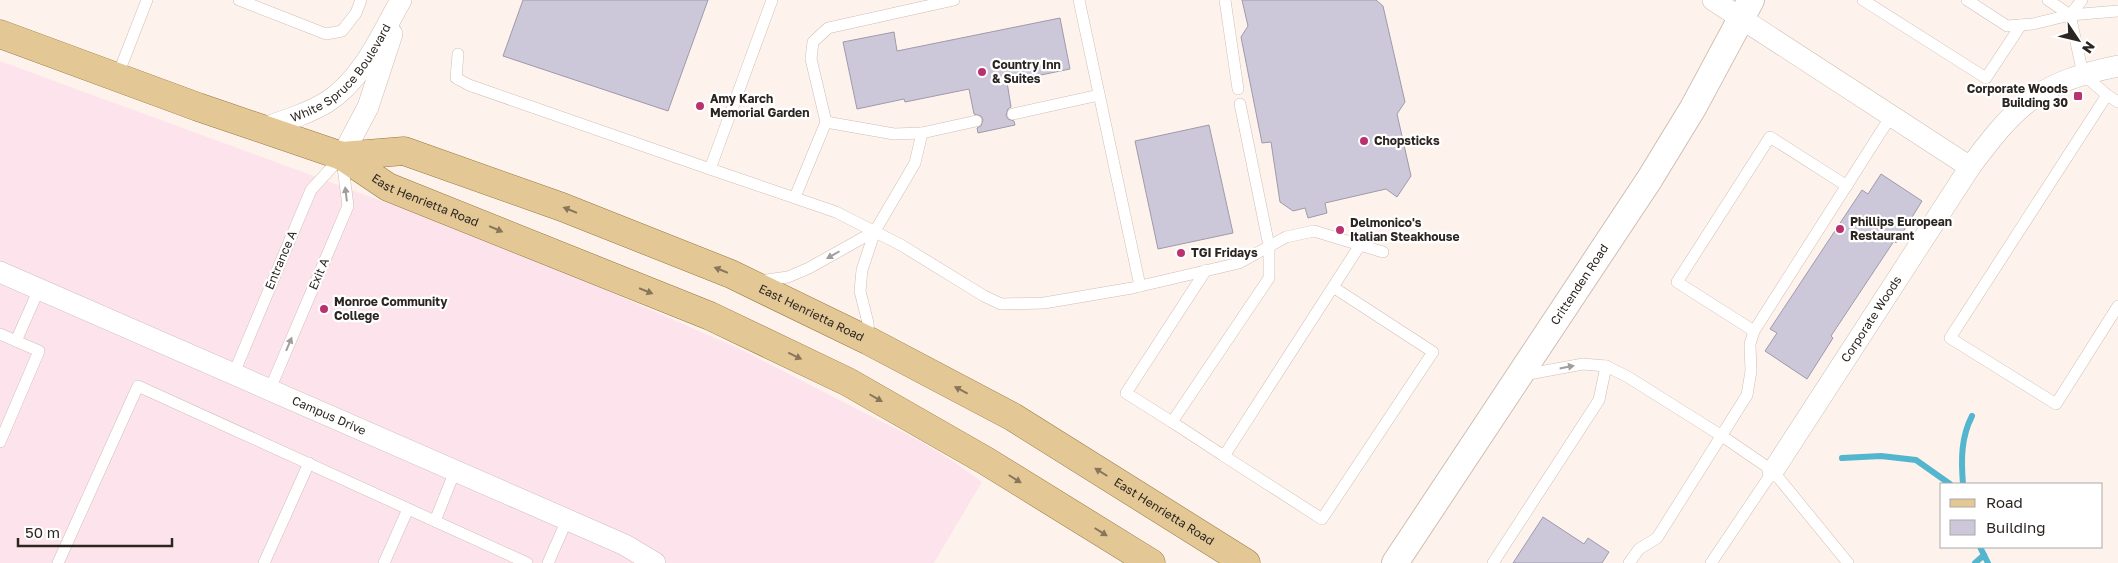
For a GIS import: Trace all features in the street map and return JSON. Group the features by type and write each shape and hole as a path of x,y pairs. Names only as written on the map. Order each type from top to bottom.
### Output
{"main road":[{"name":"East Henrietta Road","path":"0,34 342,156 388,187 710,316 848,382 986,460 1151,563"},
{"name":"East Henrietta Road","path":"342,156 404,151 562,207 731,274 869,341 1013,417 1246,563"}],"street":[{"name":"White Spruce Boulevard","path":"262,128 317,108 336,95 359,72 402,0"},
{"name":"White Spruce Boulevard","path":"342,156 368,108 402,0"},
{"path":"1713,0 1747,10 1891,116 1970,167"},
{"name":"Crittenden Road","path":"1395,563 1649,180 1693,108 1747,10"},
{"name":"Corporate Woods","path":"1773,470 1970,167 1997,130 2015,111 2038,94 2062,81 2118,66"},
{"name":"Campus Drive","path":"0,272 626,545 655,563"}],"lane":[{"path":"117,77 147,0"},
{"path":"239,0 326,34 342,31 356,13 361,0"},
{"path":"710,169 772,0"},
{"path":"795,197 826,122 811,59 813,42 828,28 954,0"},
{"path":"1079,0 1140,286"},
{"path":"1225,0 1238,89"},
{"path":"1863,0 1986,78 2020,25"},
{"path":"1967,0 2007,26 2033,24 2070,15 2118,11"},
{"path":"2048,0 2070,15 2084,74 2107,95 2118,102"},
{"path":"2070,15 2082,0"},
{"path":"458,54 456,78 469,85 836,212 902,244 984,296 1001,304 1044,303 1140,286 1239,263 1286,237 1314,231 1382,252"},
{"path":"1012,114 1099,95"},
{"path":"2107,95 1950,338 2056,404 2118,306"},
{"path":"1172,422 1269,278 1269,246 1240,104"},
{"path":"1629,563 1639,549 1657,538 1747,395 1751,371 1750,344 1754,332 1891,116"},
{"path":"826,122 894,134 922,133 976,121"},
{"path":"869,341 868,323 860,290 862,270 876,231 915,163 922,133"},
{"path":"1754,332 1677,282 1770,137 1847,186"},
{"name":"Entrance A","path":"234,373 310,190 342,156"},
{"name":"Exit A","path":"270,389 348,206 342,156"},
{"path":"746,282 788,277 809,268 876,231"},
{"path":"1224,456 1360,245"},
{"path":"1206,270 1126,394 1322,520 1434,352 1333,287"},
{"path":"16,341 39,289"},
{"path":"0,334 40,351 0,442"},
{"path":"1519,375 1583,364 1606,366 1722,436 1773,470 1841,561"},
{"path":"1493,563 1599,400 1606,366"},
{"path":"58,563 138,386 527,563"},
{"path":"264,563 308,463"},
{"path":"1711,563 1773,470"},
{"path":"434,521 455,471"},
{"path":"384,563 408,509"},
{"path":"548,563 567,520"}],"shaded area":[{"name":"Monroe Community College","path":"0,61 423,216 560,270 738,348 918,440 953,461 982,482 934,563 0,563"}],"building":[{"path":"523,0 708,0 668,111 503,56"},
{"path":"1242,0 1376,0 1383,6 1405,102 1397,114 1411,176 1397,197 1386,189 1325,203 1327,213 1308,218 1305,208 1293,211 1280,202 1271,142 1262,143 1241,37 1248,26"},
{"path":"1060,18 1070,69 1007,82 1011,107 1006,115 1008,119 1014,121 1015,125 978,133 977,128 981,126 983,120 981,116 974,114 969,89 905,102 904,99 857,109 843,42 894,32 897,51"},
{"path":"1209,125 1233,233 1158,249 1135,141"},
{"path":"1881,174 1922,201 1896,243 1894,241 1831,336 1833,338 1807,379 1765,351 1777,333 1770,329 1862,190 1868,194"},
{"path":"1543,517 1584,544 1588,538 1609,552 1602,563 1513,563"}],"waterway":[{"path":"1963,483 1963,449 1968,424 1972,416"},
{"path":"1842,458 1881,456 1916,460 1949,483"},
{"path":"1980,548 1988,563"},
{"path":"1975,563 1984,555"}],"place":[{"name":"Country Inn & Suites","path":"982,72"},
{"name":"Corporate Woods Building 30","path":"2078,96"},
{"name":"Amy Karch Memorial Garden","path":"700,106"},
{"name":"Chopsticks","path":"1364,141"},
{"name":"Phillips European Restaurant","path":"1840,229"},
{"name":"Delmonico's Italian Steakhouse","path":"1340,230"},
{"name":"TGI Fridays","path":"1181,253"},
{"name":"Monroe Community College","path":"324,309"}]}
